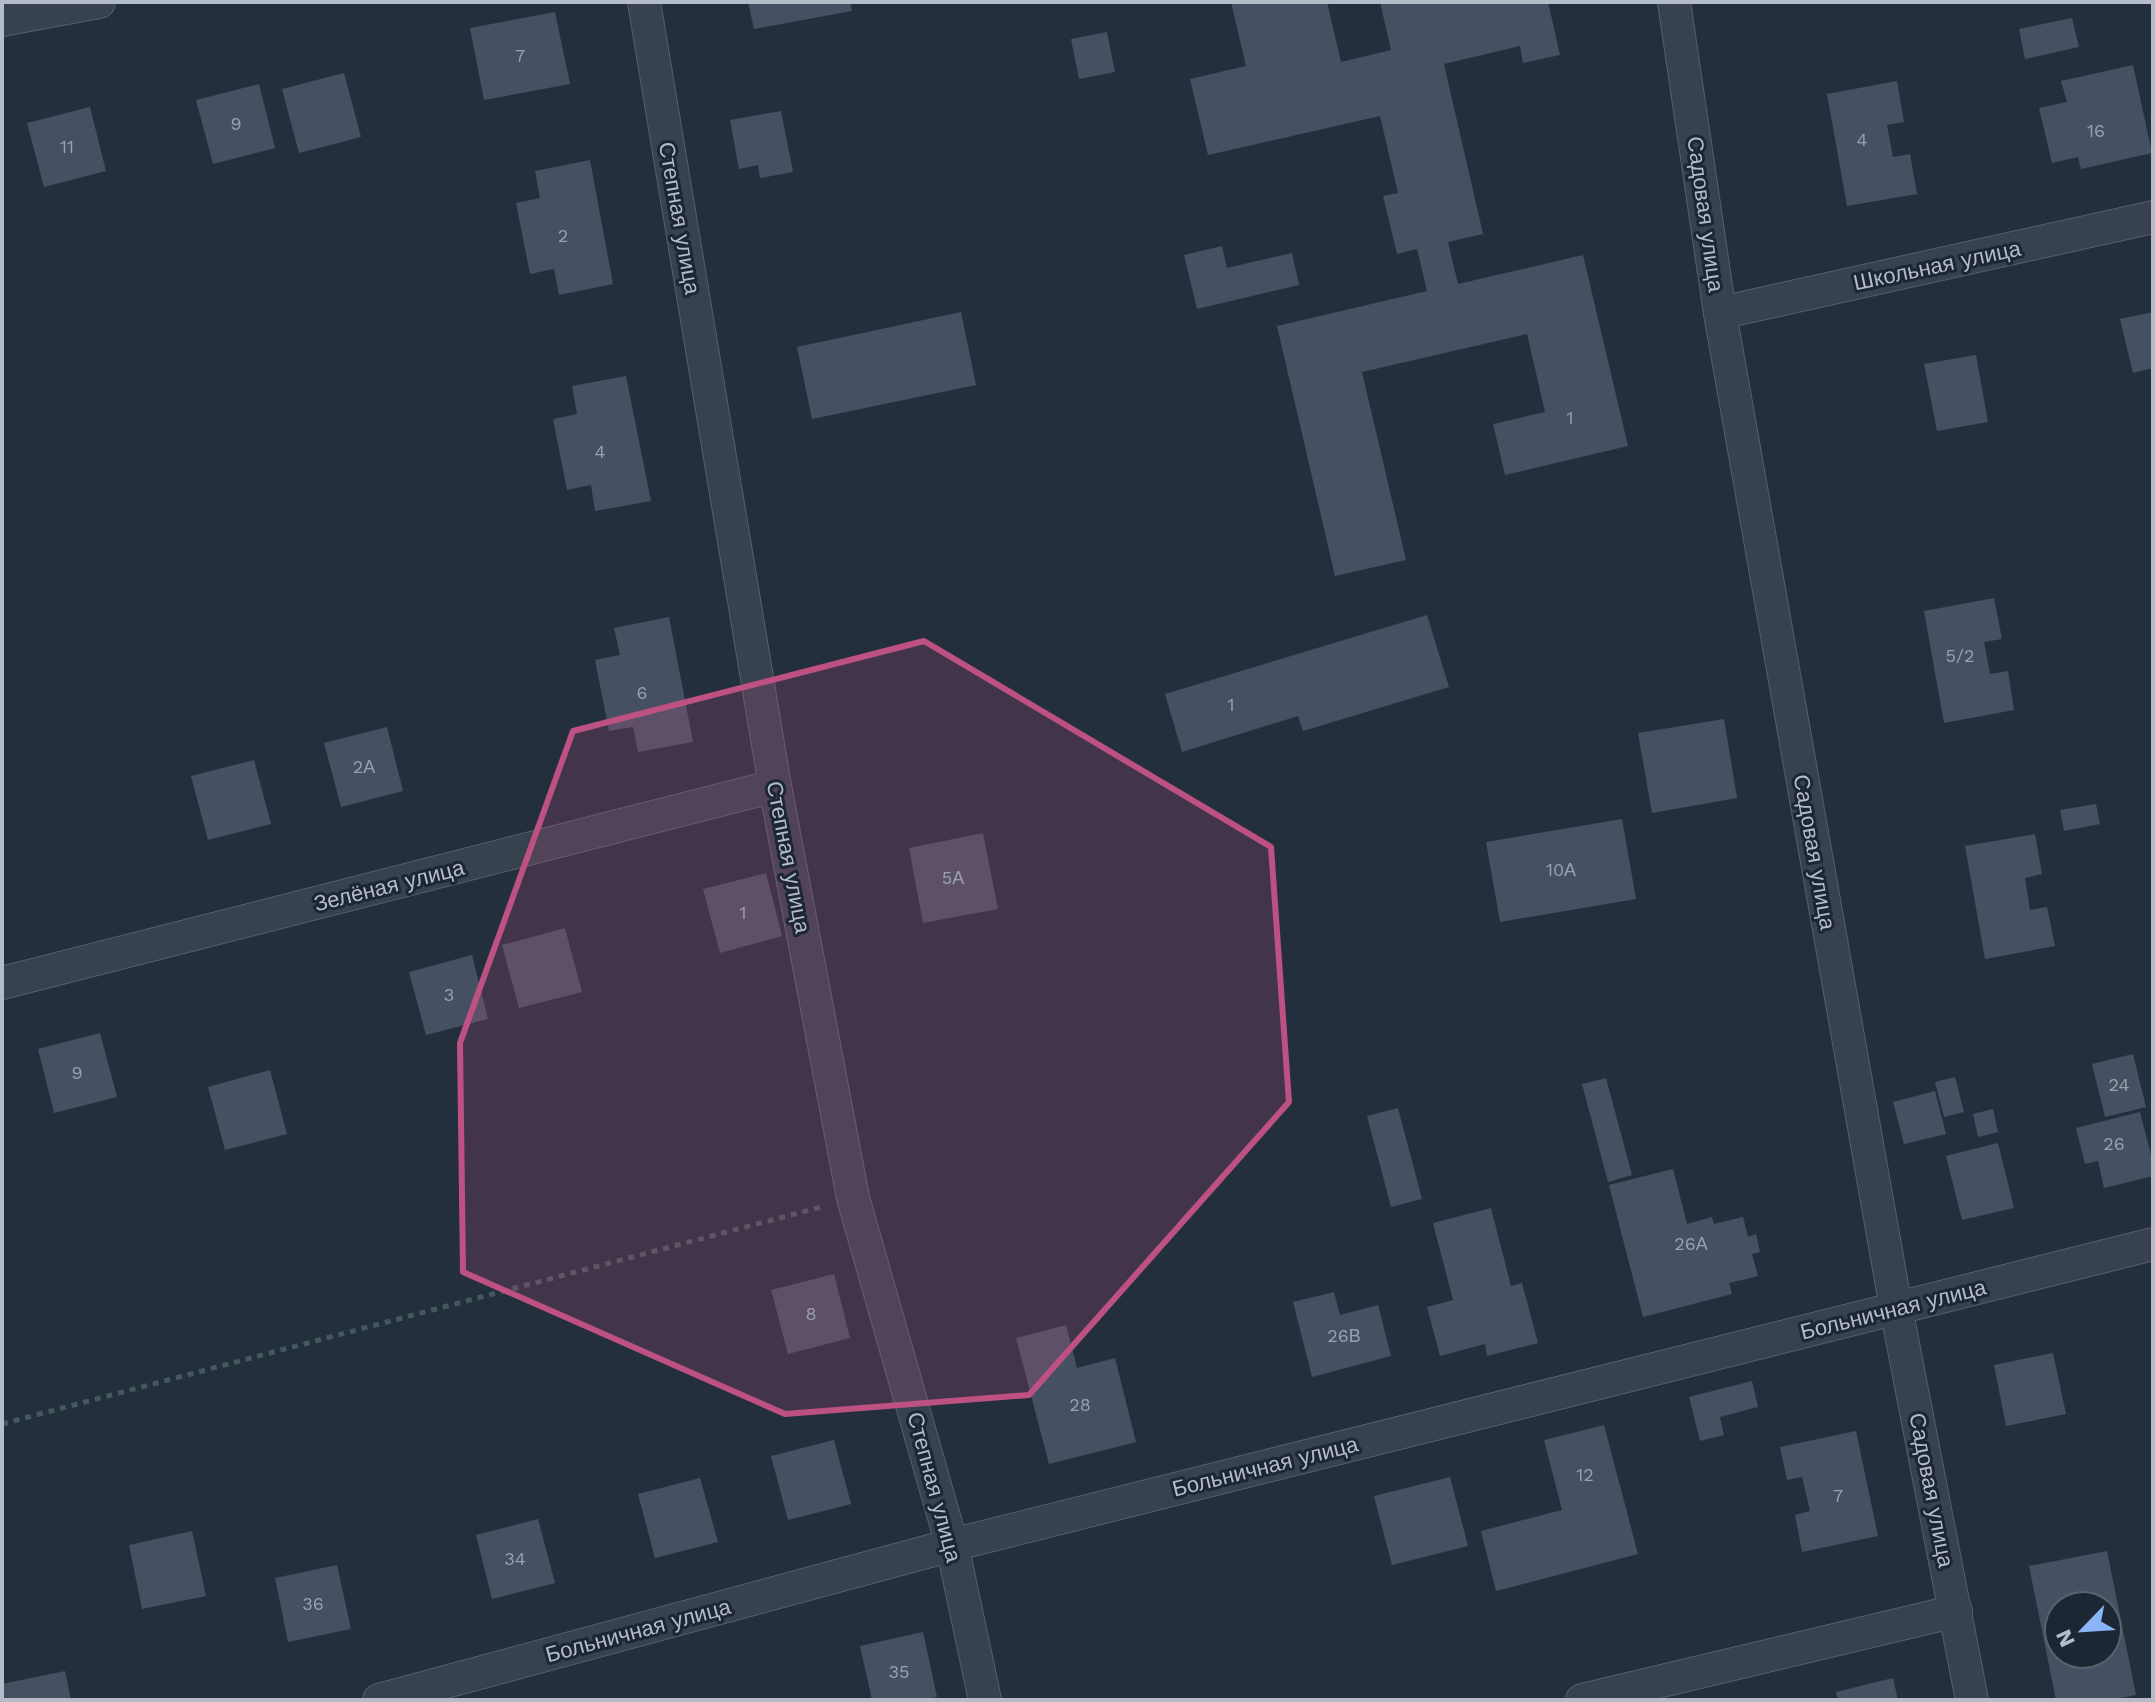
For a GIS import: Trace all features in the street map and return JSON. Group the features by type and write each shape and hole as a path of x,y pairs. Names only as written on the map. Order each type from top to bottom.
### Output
{"street":[{"path":"2,20 99,2"},
{"name":"Степная улица","path":"644,2 775,786 853,1198 952,1545 985,1700"},
{"name":"Садовая улица","path":"1674,2 1720,313 1896,1308 1972,1700"},
{"name":"Школьная улица","path":"1720,313 2153,217"},
{"name":"Зелёная улица","path":"2,983 775,786"},
{"name":"Больничная улица","path":"379,1700 952,1545 2153,1244"},
{"path":"1582,1700 1956,1611"}],"path":[{"path":"2,1424 853,1198"}],"highlighted area":[{"path":"924,641 1271,847 1289,1102 1029,1395 785,1414 463,1272 460,1043 573,731"}],"building":[{"path":"748,2 850,2 852,11 754,29"},
{"path":"1231,2 1327,2 1341,62 1391,50 1380,2 1548,2 1560,55 1523,63 1520,46 1444,64 1483,234 1448,242 1458,284 1583,255 1628,446 1505,475 1493,424 1545,412 1527,334 1362,372 1406,560 1335,576 1277,326 1427,291 1417,249 1397,254 1383,196 1398,193 1380,116 1208,155 1190,79 1246,66"},
{"path":"555,12 570,84 484,100 470,28"},
{"path":"2072,18 2079,47 2025,59 2019,29"},
{"path":"1107,32 1115,72 1079,79 1071,39"},
{"path":"2133,65 2152,153 2081,169 2078,157 2052,163 2039,108 2067,102 2061,81"},
{"path":"344,73 361,137 299,153 282,89"},
{"path":"1897,81 1904,122 1887,125 1893,157 1910,154 1917,194 1847,206 1827,94"},
{"path":"259,84 275,148 213,164 196,100"},
{"path":"90,107 106,171 44,187 27,123"},
{"path":"781,111 793,172 760,178 758,165 739,169 730,120"},
{"path":"590,160 613,284 559,295 554,269 530,274 516,203 540,198 535,171"},
{"path":"1222,246 1227,268 1292,253 1299,285 1197,309 1184,255"},
{"path":"961,312 976,385 812,419 797,347"},
{"path":"2153,312 2153,368 2133,373 2120,319"},
{"path":"1976,355 1988,422 1937,431 1924,364"},
{"path":"626,376 651,501 595,511 591,485 567,490 553,419 577,414 572,386"},
{"path":"1994,598 2002,639 1984,642 1990,674 2008,671 2014,710 1944,723 1924,611"},
{"path":"1427,615 1449,687 1303,731 1298,716 1182,752 1165,694"},
{"path":"669,617 693,742 638,752 633,727 609,731 595,660 620,655 614,628"},
{"path":"1724,719 1737,798 1652,813 1638,733"},
{"path":"387,727 403,791 341,807 324,743"},
{"path":"254,760 271,824 208,840 191,776"},
{"path":"2096,804 2100,824 2064,831 2060,810"},
{"path":"1622,819 1636,899 1500,922 1486,842"},
{"path":"983,833 998,909 923,923 909,848"},
{"path":"2035,834 2042,874 2025,878 2030,910 2047,907 2055,946 1985,959 1965,846"},
{"path":"766,873 782,936 720,953 703,889"},
{"path":"565,928 582,992 519,1008 502,945"},
{"path":"472,955 488,1019 426,1035 409,972"},
{"path":"100,1033 117,1097 54,1113 38,1049"},
{"path":"2133,1054 2146,1107 2105,1117 2092,1064"},
{"path":"270,1070 287,1134 225,1150 208,1087"},
{"path":"1955,1077 1964,1112 1944,1117 1935,1082"},
{"path":"1606,1078 1632,1175 1608,1182 1582,1084"},
{"path":"1935,1091 1946,1134 1904,1144 1893,1102"},
{"path":"1398,1108 1422,1199 1391,1207 1367,1116"},
{"path":"1993,1109 1998,1132 1978,1137 1973,1114"},
{"path":"2140,1112 2153,1163 2153,1176 2104,1188 2098,1161 2085,1164 2076,1128"},
{"path":"1998,1143 2014,1208 1962,1220 1946,1156"},
{"path":"1673,1169 1687,1224 1712,1217 1714,1224 1743,1217 1748,1237 1756,1234 1760,1252 1752,1254 1758,1276 1729,1283 1732,1294 1643,1317 1609,1185"},
{"path":"1491,1208 1511,1286 1522,1283 1538,1343 1487,1356 1485,1344 1440,1356 1427,1307 1453,1300 1433,1223"},
{"path":"834,1274 850,1338 788,1354 771,1290"},
{"path":"1334,1292 1340,1315 1378,1305 1391,1356 1312,1377 1293,1302"},
{"path":"1066,1325 1077,1368 1115,1358 1136,1442 1049,1464 1016,1338"},
{"path":"2053,1353 2066,1414 2006,1426 1994,1365"},
{"path":"1752,1381 1758,1407 1720,1417 1724,1435 1700,1441 1689,1397"},
{"path":"1604,1425 1638,1554 1496,1591 1481,1531 1562,1510 1544,1440"},
{"path":"1856,1431 1878,1536 1802,1552 1795,1515 1810,1511 1802,1477 1787,1480 1780,1447"},
{"path":"834,1440 851,1504 788,1520 771,1456"},
{"path":"1450,1477 1468,1546 1392,1565 1374,1496"},
{"path":"700,1478 718,1542 655,1558 638,1494"},
{"path":"538,1519 555,1583 492,1599 476,1535"},
{"path":"192,1531 206,1596 142,1609 129,1545"},
{"path":"2107,1551 2115,1590 2043,1590 2043,1635 2029,1566"},
{"path":"337,1565 351,1629 288,1642 275,1578"},
{"path":"2123,1630 2136,1695 2112,1700 2056,1700 2050,1670 2123,1670"},
{"path":"923,1632 937,1697 872,1700 860,1646"},
{"path":"65,1671 71,1700 5,1700 2,1684"},
{"path":"1893,1678 1898,1700 1838,1700 1836,1692"}]}
